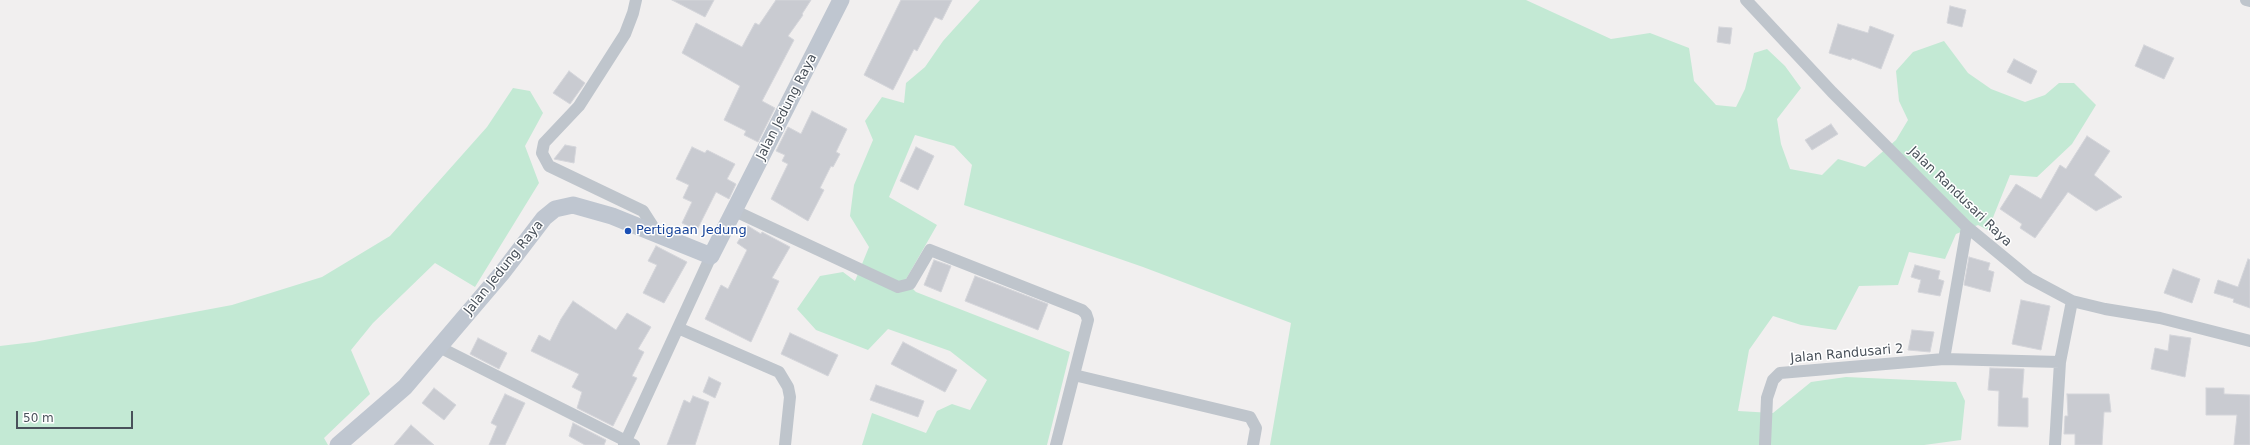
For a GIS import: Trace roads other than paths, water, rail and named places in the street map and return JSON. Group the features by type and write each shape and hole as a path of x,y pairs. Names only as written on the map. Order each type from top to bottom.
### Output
{"street":[{"path":"636,0 625,34 579,106 544,142 542,153 549,166 643,211 652,225 654,233"},
{"name":"Jalan Jedung Raya","path":"628,444 711,256 841,0"},
{"name":"Jalan Randusari Raya","path":"1747,0 1821,81 1967,227 2029,278 2072,301 2105,309 2160,318 2250,341"},
{"path":"2246,0 2250,1"},
{"name":"Jalan Jedung Raya","path":"338,445 405,387 502,273 544,218 555,209 573,205 612,216 711,256"},
{"path":"735,211 898,287 910,284 930,250 1082,310 1086,314 1088,320 1056,445"},
{"path":"1944,359 1967,227"},
{"path":"2055,445 2060,362 2072,301"},
{"path":"678,328 779,372 788,387 790,397 784,445"},
{"path":"439,347 628,444"},
{"name":"Jalan Randusari 2","path":"1766,445 1767,398 1773,380 1780,373 1944,359 2060,362"},
{"path":"1074,375 1250,417 1256,428 1253,445"}],"place":[{"name":"Pertigaan Jedung","path":"628,231"}]}
